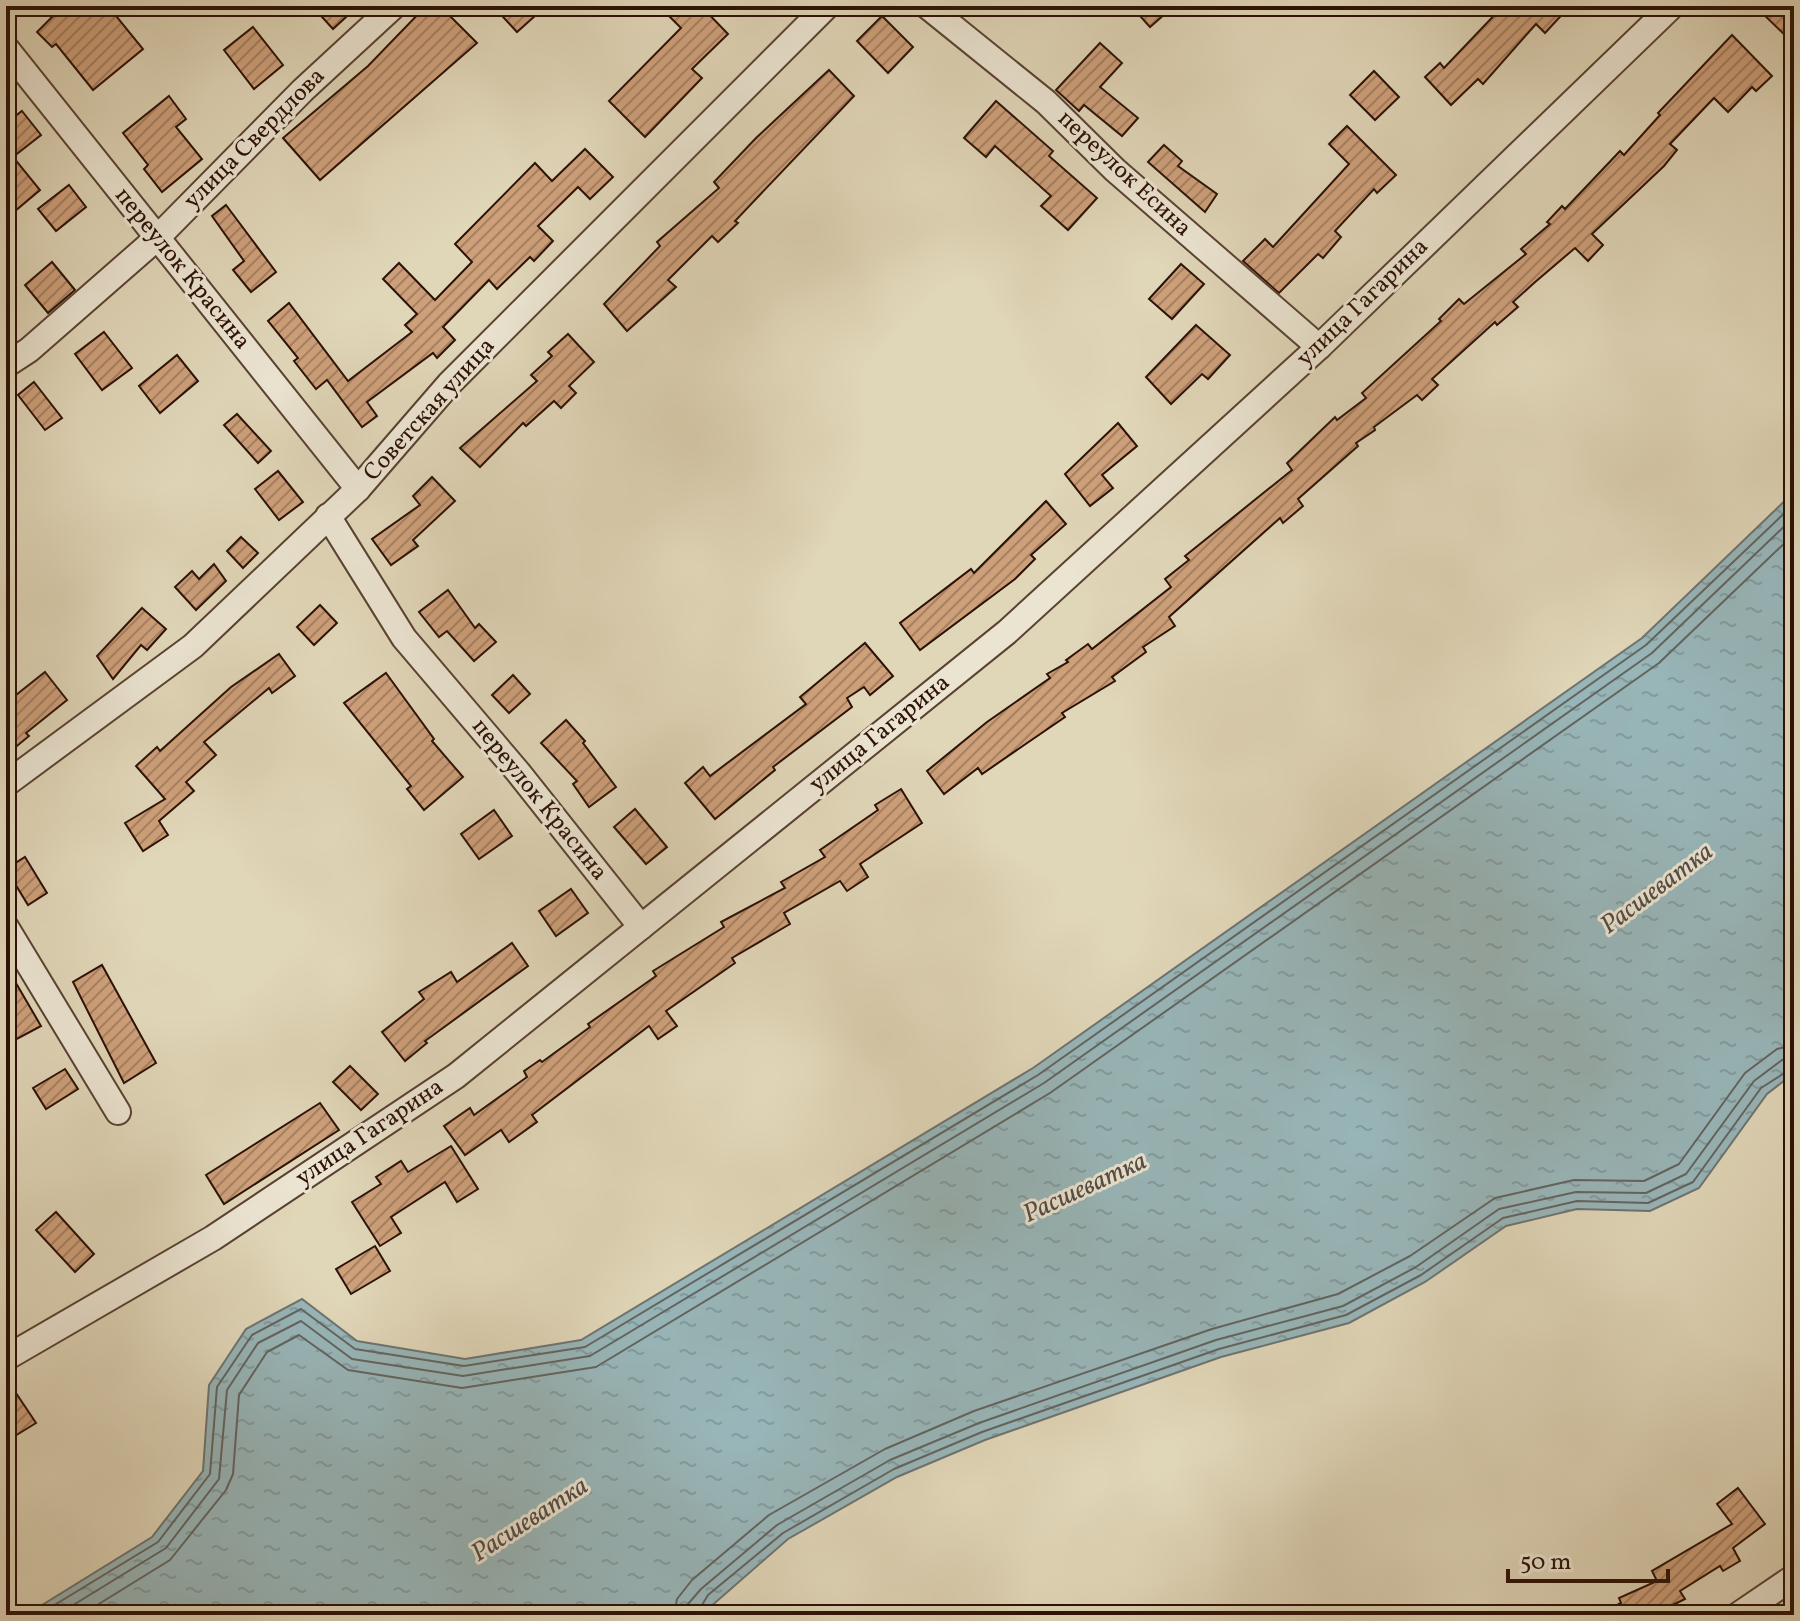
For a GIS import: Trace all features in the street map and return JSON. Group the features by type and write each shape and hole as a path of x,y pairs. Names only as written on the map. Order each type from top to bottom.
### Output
{"street":[{"name":"улица Свердлова","path":"6,365 29,350 157,238 303,90 394,6"},
{"name":"Советская улица","path":"6,784 193,646 358,489 449,384 827,6"},
{"name":"переулок Есина","path":"927,6 1046,102 1115,170 1319,347"},
{"name":"улица Гагарина","path":"6,1358 213,1238 456,1076 1007,632 1319,347 1672,6"},
{"name":"переулок Красина","path":"6,48 358,489"},
{"name":"переулок Красина","path":"328,516 404,638 518,772 641,927"},
{"path":"6,927 118,1112"},
{"path":"1738,1615 1794,1577"}],"water":[{"name":"Расшеватка","path":"1794,492 1794,1073 1767,1094 1699,1188 1650,1211 1577,1209 1506,1226 1425,1282 1349,1323 1221,1357 985,1440 897,1477 788,1539 701,1615 26,1615 152,1537 203,1471 209,1385 246,1329 302,1299 357,1341 465,1359 581,1340 1033,1068 1642,638"}],"building":[{"path":"63,6 108,6 143,49 93,90 56,44 52,47 37,32"},
{"path":"312,6 358,6 333,29"},
{"path":"426,6 440,6 477,43 320,180 283,138 368,66"},
{"path":"493,6 546,6 517,32"},
{"path":"659,6 701,6 728,34 692,69 702,78 645,137 609,101 681,28"},
{"path":"1131,6 1174,6 1150,27"},
{"path":"1503,6 1570,6 1545,33 1536,24 1483,84 1478,79 1451,105 1425,77 1440,63 1444,68"},
{"path":"1755,6 1794,6 1794,44"},
{"path":"882,16 913,47 888,73 857,41"},
{"path":"253,27 283,65 254,89 224,50"},
{"path":"1732,35 1772,76 1756,91 1752,87 1728,112 1714,98 1670,144 1677,150 1664,166 1592,234 1603,245 1588,261 1575,248 1534,283 1513,302 1518,307 1497,325 1495,322 1432,379 1438,385 1422,400 1417,395 1374,427 1375,430 1356,443 1358,446 1298,499 1303,506 1283,523 1280,518 1169,617 1175,626 1143,647 1146,652 1112,677 1115,681 1062,713 1065,717 982,774 978,768 944,794 927,771 987,722 1050,678 1047,674 1068,662 1066,660 1088,644 1092,649 1171,587 1165,579 1189,560 1185,556 1292,470 1287,463 1335,417 1337,420 1366,398 1362,393 1441,321 1439,319 1459,299 1464,304 1526,254 1521,249 1550,224 1547,222 1562,206 1565,209 1620,151 1624,155 1660,115 1658,113"},
{"path":"1100,43 1122,63 1100,87 1138,118 1122,136 1084,105 1079,111 1056,90"},
{"path":"829,70 854,96 735,221 738,223 718,242 712,236 668,280 676,287 627,331 604,304 660,246 657,242 719,188 714,182 756,138"},
{"path":"1374,71 1399,97 1375,120 1350,95"},
{"path":"169,96 186,119 176,127 202,159 162,192 144,169 148,165 123,133"},
{"path":"996,101 1053,151 1049,156 1097,198 1068,230 1041,206 1051,196 995,146 986,157 964,138"},
{"path":"22,111 41,135 13,157 40,190 15,211 6,201 6,123"},
{"path":"1347,126 1396,175 1377,193 1374,189 1335,231 1341,237 1323,258 1318,254 1279,293 1243,261 1265,239 1273,247 1349,164 1329,144"},
{"path":"1164,145 1182,161 1178,166 1217,194 1205,212 1148,162"},
{"path":"585,149 613,177 590,199 578,187 538,226 553,241 534,261 530,257 497,289 489,280 443,327 455,340 437,358 433,353 367,402 377,416 362,427 327,380 316,389 294,361 298,358 268,321 289,303 348,381 412,332 405,325 417,314 383,279 399,263 435,300 472,262 455,244 535,163 552,181"},
{"path":"69,185 86,207 56,231 38,209"},
{"path":"226,205 276,272 251,292 233,270 244,261 212,216"},
{"path":"52,262 75,290 48,313 25,285"},
{"path":"1181,264 1204,284 1172,319 1149,299"},
{"path":"1196,325 1230,355 1208,379 1202,374 1171,404 1146,377"},
{"path":"104,332 132,368 102,390 75,354"},
{"path":"568,334 594,362 569,386 576,393 561,408 554,401 526,426 523,423 480,467 460,448 537,381 531,375 552,356 548,352"},
{"path":"177,355 198,381 160,413 139,386"},
{"path":"34,382 62,418 45,430 18,395"},
{"path":"237,414 271,451 258,463 224,425"},
{"path":"1118,423 1137,446 1102,475 1113,488 1090,506 1065,474"},
{"path":"278,471 303,502 279,520 255,489"},
{"path":"432,477 455,501 413,540 418,546 391,565 372,539 420,505 413,496"},
{"path":"1046,501 1066,524 1031,555 1035,559 1015,579 920,650 900,623 971,569 974,573"},
{"path":"241,537 258,553 243,568 227,551"},
{"path":"214,564 226,581 196,610 175,587 192,571 199,579"},
{"path":"448,590 475,628 479,624 496,642 474,661 447,631 439,637 419,612"},
{"path":"320,605 337,623 314,645 297,627"},
{"path":"142,608 166,629 147,650 141,645 113,679 97,656"},
{"path":"865,643 893,676 870,695 864,687 847,698 852,707 773,767 775,770 715,819 685,783 703,767 710,776 806,704 800,697"},
{"path":"279,654 295,676 272,693 269,688 204,742 216,755 186,782 194,791 159,821 168,835 143,851 125,823 165,799 136,766 157,747 160,751 231,687"},
{"path":"45,672 67,700 26,733 29,736 6,755 6,703"},
{"path":"386,673 434,739 432,741 463,777 424,810 407,789 411,786 344,703"},
{"path":"513,675 530,694 509,713 492,695"},
{"path":"566,720 585,741 583,743 616,787 589,807 573,784 577,781 541,743"},
{"path":"901,789 922,823 860,864 868,877 847,891 840,881 784,913 790,924 732,958 735,963 666,1011 677,1026 658,1039 649,1026 532,1115 537,1122 509,1142 501,1130 465,1155 444,1126 470,1108 474,1115 527,1077 524,1071 540,1060 542,1062 590,1027 588,1024 656,976 653,971 724,927 721,922 785,888 781,882 825,857 820,850 878,810 875,805"},
{"path":"635,809 667,847 646,864 614,827"},
{"path":"494,810 512,836 479,859 461,834"},
{"path":"25,857 47,893 28,905 6,869"},
{"path":"571,889 588,913 556,936 539,911"},
{"path":"512,943 528,966 425,1041 427,1043 405,1061 382,1032 424,999 419,992 451,972 457,982"},
{"path":"102,965 156,1063 124,1083 73,982"},
{"path":"6,966 41,1026 15,1040 6,1023"},
{"path":"350,1066 378,1094 361,1110 333,1082"},
{"path":"65,1069 78,1089 46,1109 33,1088"},
{"path":"320,1103 339,1130 224,1204 206,1175"},
{"path":"451,1146 478,1189 457,1202 445,1182 391,1217 401,1233 380,1246 352,1202 381,1184 376,1177 401,1161 408,1172"},
{"path":"56,1212 94,1254 75,1272 36,1230"},
{"path":"375,1246 390,1271 351,1294 336,1269"},
{"path":"16,1393 36,1423 15,1436 6,1422 6,1400"},
{"path":"1738,1488 1765,1524 1733,1548 1740,1561 1723,1571 1720,1566 1680,1591 1685,1599 1652,1615 1597,1615 1621,1603 1619,1598 1657,1581 1652,1571 1732,1524 1717,1504"}]}
